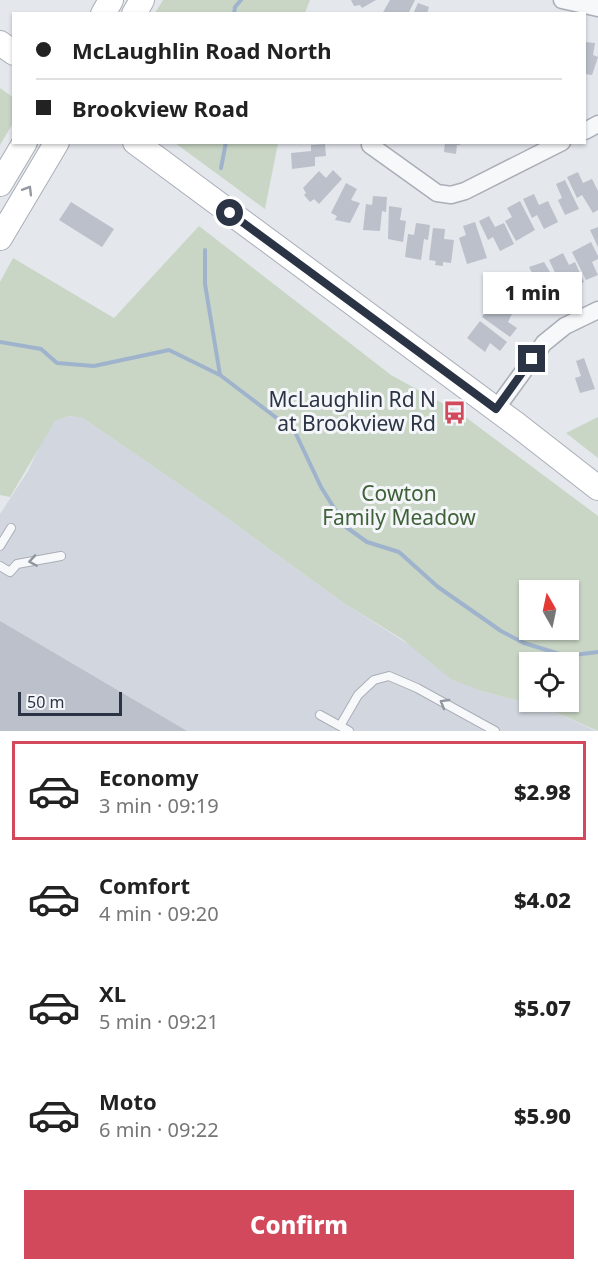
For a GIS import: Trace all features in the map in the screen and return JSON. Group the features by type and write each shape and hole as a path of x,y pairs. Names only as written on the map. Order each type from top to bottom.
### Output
{"main road":[{"path":"0,184 24,144"},
{"path":"0,238 56,144"},
{"path":"138,144 496,409 598,488"}],"street":[{"path":"562,0 598,8"},
{"path":"370,145 437,194 451,195 465,192 558,144"},
{"path":"496,409 544,343 565,326 598,310"}],"lane":[{"path":"0,546 11,528"},
{"path":"0,566 10,572 17,564 61,556"},
{"path":"342,722 358,695 374,680 389,676 417,688 495,731"},
{"path":"320,715 342,722 349,731"}],"shaded area":[{"path":"69,416 83,418 205,502 345,604 482,691 519,701 519,712 555,712 596,731 0,731 0,514 28,471 43,439 55,421"}],"green space":[{"path":"163,0 310,0 305,12 156,12"},
{"path":"0,88 12,97 12,125 0,145"},
{"path":"176,144 278,144 265,209"},
{"name":"Cowton Family Meadow","path":"199,226 391,375 460,413 598,516 598,731 555,712 579,712 579,652 519,652 519,701 482,691 451,679 402,639 345,604 205,502 83,418 69,416 55,421 10,497 0,495 0,282 13,258 114,318"},
{"path":"598,417 598,458 566,433"}],"building":[{"path":"351,0 376,0 362,8 360,5 354,6"},
{"path":"390,0 415,0 409,12 383,12"},
{"path":"418,3 429,7 428,12 414,12"},
{"path":"586,42 595,43 593,55 598,57 592,75 586,74"},
{"path":"325,144 326,156 315,157 315,166 292,169 291,153 311,151 311,145"},
{"path":"445,144 460,144 457,145 456,154 444,152"},
{"path":"333,170 342,179 319,204 314,199 310,202 304,195 306,193 303,188 319,171 326,178"},
{"path":"578,172 583,183 592,179 598,191 598,210 593,213 582,195 577,198 567,177"},
{"path":"565,180 579,209 565,215 558,200 562,198 556,184"},
{"path":"346,183 357,189 351,200 360,203 350,223 335,220 337,216 331,213"},
{"path":"534,194 539,205 548,201 558,222 544,229 537,215 532,218 523,199"},
{"path":"373,196 387,197 386,212 382,211 380,231 363,230 366,204 372,205"},
{"path":"520,201 535,230 516,241 505,221 512,217 507,208"},
{"path":"71,202 114,229 102,247 59,220"},
{"path":"389,206 402,208 400,220 406,221 403,242 388,239"},
{"path":"489,216 495,227 504,223 514,244 500,251 493,237 488,240 479,221"},
{"path":"475,222 487,258 467,264 459,238 466,235 463,226"},
{"path":"416,223 430,225 428,240 424,239 421,260 405,257 408,234 414,235"},
{"path":"598,227 598,247 590,230"},
{"path":"433,228 445,229 444,239 454,240 451,263 443,262 443,266 435,265 436,261 429,260"},
{"path":"591,242 598,256 598,259 592,262 598,275 586,280 572,252"},
{"path":"563,253 569,265 575,262 584,282 573,288 567,276 559,281 549,260"},
{"path":"544,262 556,282 549,286 556,296 544,303 535,288 538,285 529,267"},
{"path":"510,279 514,283 519,279 539,306 529,314 520,304 514,308 501,292 506,288 503,284"},
{"path":"492,297 513,312 508,322 517,328 510,337 482,317"},
{"path":"480,321 507,342 500,351 490,343 485,352 467,338"},
{"path":"584,358 595,389 580,393 575,378 581,376 576,361"},
{"path":"0,621 187,731 0,731"}],"waterway":[{"path":"234,12 235,7 241,0"},
{"path":"221,168 226,144"},
{"path":"205,250 205,284 220,375"},
{"path":"0,342 41,349 57,363 94,366 169,350 220,375 295,432 321,487 346,527 367,542 399,552 438,587 501,631 524,643 566,656 598,652"}],"place":[{"name":"McLaughlin Rd N at Brookview Rd","path":"454,412"}],"route":[{"path":"230,213 496,409 532,359"}]}
